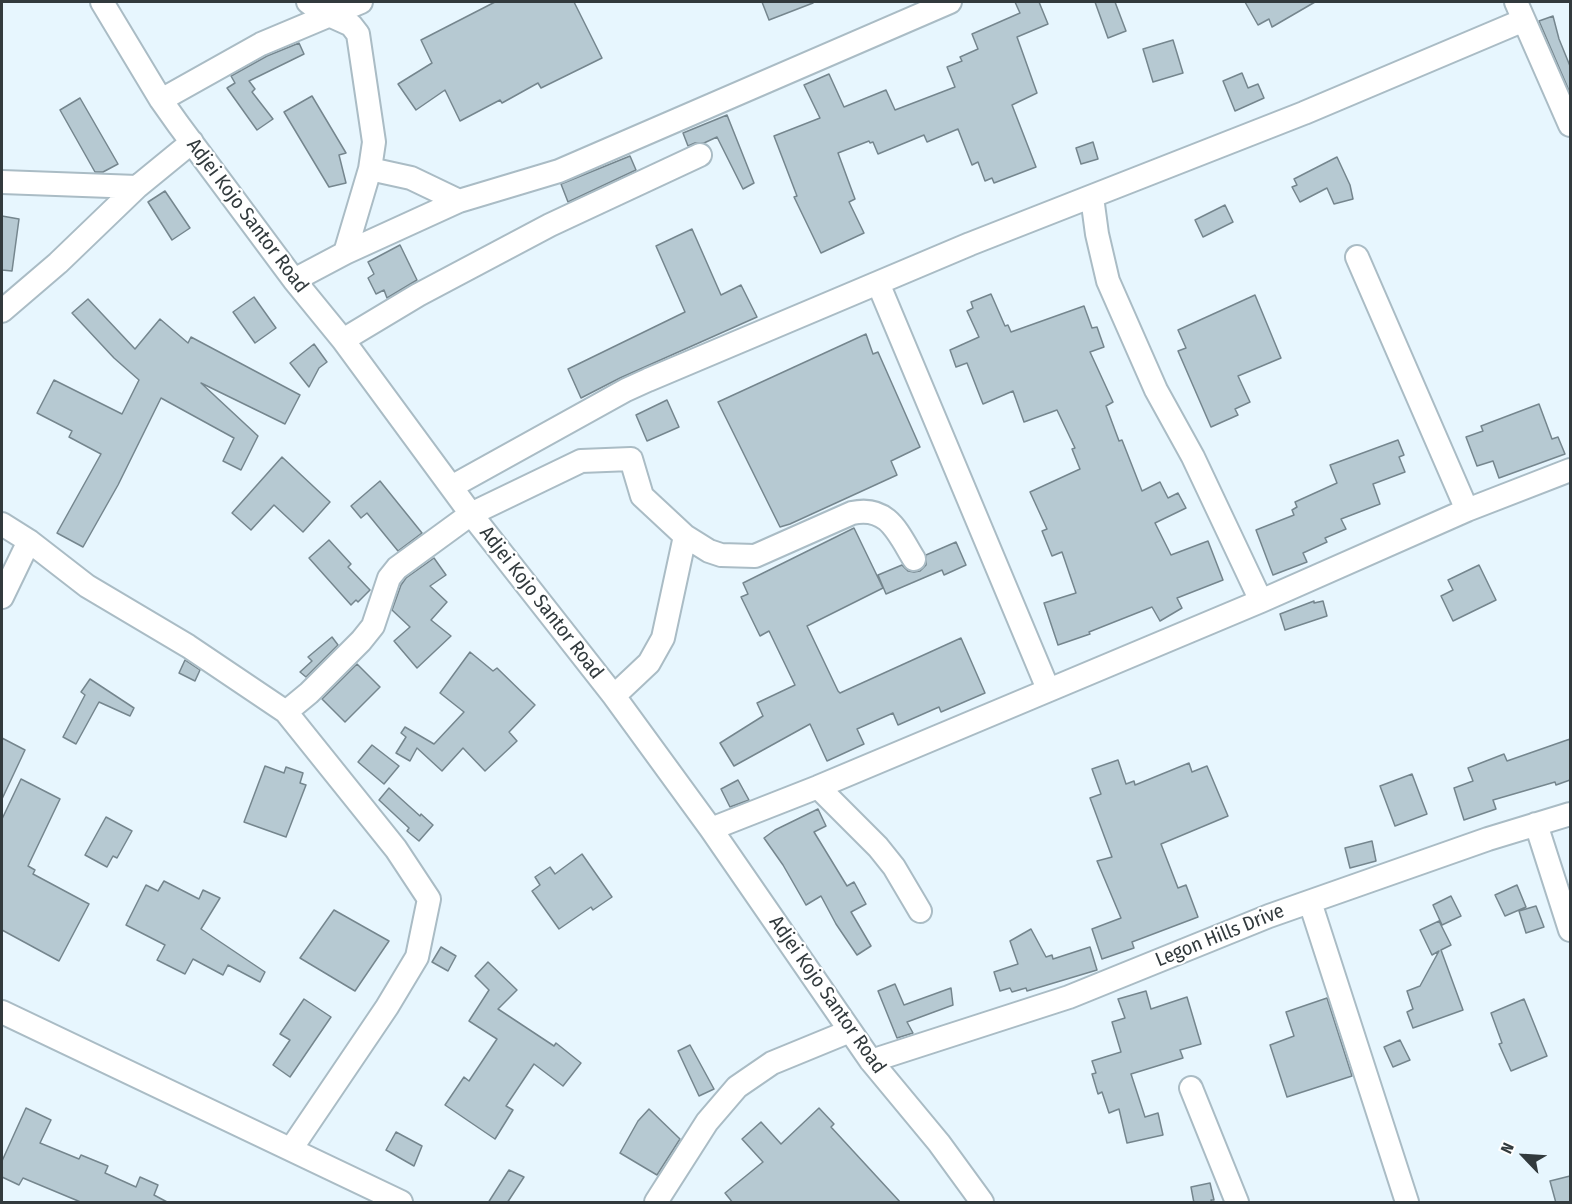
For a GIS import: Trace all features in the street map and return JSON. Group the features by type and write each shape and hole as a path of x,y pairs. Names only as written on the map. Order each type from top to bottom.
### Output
{"street":[{"name":"Adjei Kojo Santor Road","path":"102,2 161,100 294,280 343,340 471,514 615,696 711,829 871,1061 939,1143 982,1203"},
{"path":"308,2 320,11 351,25 358,34 374,142 370,169 345,253"},
{"path":"161,100 261,44 361,2"},
{"path":"294,280 345,253 459,201 559,171 950,2"},
{"path":"451,487 626,390 878,283 1304,113 1520,11 1570,125"},
{"path":"2,311 137,187 192,142"},
{"path":"343,340 418,295 550,225 700,155"},
{"path":"370,169 411,178 459,201"},
{"path":"2,182 137,187"},
{"path":"1092,196 1097,234 1108,281 1156,390 1193,457 1261,601"},
{"path":"1357,258 1467,510"},
{"path":"878,283 1048,689"},
{"path":"286,712 317,686 373,626 389,578 397,568 471,514 581,461 631,459 642,496 685,536 721,555 755,556 861,511 872,512 883,517 892,525 914,559"},
{"path":"711,829 818,787 1261,601 1467,510 1570,470"},
{"path":"2,524 29,541 87,586 188,646 286,712 396,849 429,899 417,957 387,1007 291,1149"},
{"path":"615,696 649,663 663,638 685,536"},
{"path":"2,597 29,541"},
{"path":"818,787 878,847 894,867 920,911"},
{"name":"Legon Hills Drive","path":"871,1061 1069,997 1310,902 1488,839 1570,814"},
{"path":"1536,824 1570,930"},
{"path":"1310,902 1407,1203"},
{"path":"2,1012 291,1149 390,1200"},
{"path":"656,1203 706,1122 737,1087 772,1063 850,1031"},
{"path":"1191,1088 1237,1203"}],"building":[{"path":"495,2 574,2 602,58 541,88 538,83 502,103 500,100 460,121 445,90 416,110 398,84 432,63 421,40"},
{"path":"762,2 813,2 813,3 769,20"},
{"path":"1015,2 1039,2 1048,24 1017,37 1037,93 1012,105 1036,167 994,183 992,178 985,181 978,162 972,165 958,129 927,142 924,135 878,154 873,142 869,141 838,153 855,199 849,202 864,233 821,253 794,197 797,196 774,136 820,118 804,85 829,74 844,107 886,90 895,110 955,87 947,67 962,61 960,57 978,49 972,34 1020,13"},
{"path":"1095,2 1115,2 1126,31 1108,38"},
{"path":"1245,2 1315,2 1272,27 1269,19 1258,25"},
{"path":"1553,16 1570,66 1570,93 1539,21"},
{"path":"1173,40 1183,73 1153,82 1143,49"},
{"path":"299,43 304,54 249,81 255,89 252,92 273,119 257,130 227,88 235,83 231,76 267,56"},
{"path":"1242,73 1248,88 1258,84 1264,98 1235,111 1223,81"},
{"path":"312,96 346,153 339,155 346,183 329,187 284,112"},
{"path":"80,98 118,164 103,172 95,172 60,110"},
{"path":"727,115 754,183 743,189 717,137 704,143 688,146 683,133"},
{"path":"1093,142 1098,159 1081,164 1076,148"},
{"path":"630,156 636,170 568,202 561,184"},
{"path":"1337,157 1350,185 1353,199 1334,204 1327,188 1300,202 1292,187 1297,185 1294,179"},
{"path":"165,191 190,228 172,240 148,202"},
{"path":"1225,205 1233,222 1203,237 1195,220"},
{"path":"2,216 19,219 12,271 2,270"},
{"path":"692,229 721,295 741,285 757,317 620,378 581,398 568,369 685,312 656,246"},
{"path":"400,245 417,280 387,298 384,290 376,294 368,278 374,274 368,262"},
{"path":"991,294 1005,326 1008,325 1011,332 1084,306 1092,328 1097,327 1104,347 1090,352 1113,402 1106,406 1142,491 1160,482 1168,498 1178,493 1186,508 1155,523 1171,555 1208,541 1223,580 1177,598 1182,608 1160,621 1152,607 1058,645 1044,603 1076,593 1062,552 1052,556 1042,531 1047,529 1030,492 1080,469 1072,449 1075,448 1057,410 1024,422 1013,391 983,404 967,363 956,367 950,350 979,337 967,311 973,308 971,302"},
{"path":"1255,295 1281,358 1238,376 1250,402 1235,409 1238,415 1211,427 1178,351 1186,348 1178,330"},
{"path":"254,297 276,328 255,343 233,312"},
{"path":"88,299 135,349 160,319 188,343 191,337 300,395 285,424 201,383 258,436 241,470 223,461 234,438 161,398 118,485 83,547 57,533 101,454 69,437 72,431 37,413 54,380 122,414 139,380 114,358 72,313"},
{"path":"866,334 873,354 878,352 920,447 891,461 897,475 780,527 718,402"},
{"path":"314,344 327,362 319,368 309,387 290,363"},
{"path":"667,400 679,427 647,441 636,415"},
{"path":"1539,404 1552,439 1558,437 1565,454 1499,478 1493,461 1477,466 1466,437 1483,431 1481,426"},
{"path":"1398,440 1404,455 1399,457 1405,472 1373,484 1380,504 1341,519 1346,529 1325,538 1327,542 1303,553 1307,562 1273,575 1256,530 1294,515 1292,510 1297,507 1295,502 1337,483 1330,465"},
{"path":"282,457 330,502 303,532 274,505 251,530 232,513"},
{"path":"380,481 422,533 398,551 367,513 361,518 351,506"},
{"path":"854,528 883,588 807,626 838,691 840,693 961,638 985,693 941,712 939,707 898,725 893,713 857,729 864,744 827,761 810,724 734,766 720,743 763,716 757,703 795,685 769,631 760,636 741,597 748,594 743,583"},
{"path":"329,540 351,564 348,567 370,590 358,602 356,600 351,605 309,558"},
{"path":"956,542 966,565 944,575 942,570 886,594 878,575 902,565 908,571 920,571 926,565 926,555"},
{"path":"434,558 446,575 430,586 447,602 431,620 451,636 417,668 394,641 410,627 392,610 406,578"},
{"path":"1479,565 1496,600 1453,621 1441,596 1453,590 1448,580"},
{"path":"1314,601 1314,603 1323,601 1327,616 1285,630 1280,614"},
{"path":"332,637 338,645 306,677 300,672 312,661 308,657"},
{"path":"470,652 493,671 497,668 535,705 509,732 517,741 485,771 463,748 442,771 417,748 410,761 396,753 406,737 401,733 405,727 434,744 464,712 440,693"},
{"path":"185,660 200,670 195,681 179,673"},
{"path":"357,664 380,687 345,722 322,699"},
{"path":"90,679 134,708 130,716 99,702 76,744 63,737 85,695 81,692"},
{"path":"2,738 25,750 2,799"},
{"path":"1570,739 1570,780 1556,785 1555,782 1493,800 1496,809 1464,820 1454,788 1473,781 1468,768 1504,754 1507,761"},
{"path":"372,745 399,766 384,784 358,762"},
{"path":"1118,760 1126,784 1134,781 1135,785 1189,763 1192,772 1207,766 1228,816 1161,844 1178,888 1186,885 1198,917 1132,942 1134,948 1102,959 1092,929 1121,918 1097,861 1112,857 1090,798 1101,794 1092,769"},
{"path":"265,766 284,773 286,767 303,773 300,783 306,785 286,837 244,822"},
{"path":"1412,774 1427,814 1395,826 1380,786"},
{"path":"21,779 60,799 28,866 35,870 33,874 89,904 59,961 2,930 2,819"},
{"path":"738,780 749,800 730,807 721,789"},
{"path":"389,788 433,825 419,841 407,831 409,828 379,800"},
{"path":"818,809 826,826 814,832 847,886 854,882 866,904 851,912 871,946 857,955 821,896 806,905 764,838 775,830"},
{"path":"106,817 132,831 117,858 113,856 107,867 85,855"},
{"path":"1372,841 1376,861 1350,868 1345,848"},
{"path":"582,854 612,897 593,910 591,907 559,929 532,891 540,885 535,877 550,867 555,874"},
{"path":"164,881 199,899 203,890 220,898 201,929 265,972 260,982 228,965 223,975 193,959 185,974 157,960 165,945 126,925 146,885 158,891"},
{"path":"1517,885 1526,907 1505,916 1495,895"},
{"path":"1451,896 1461,916 1442,925 1433,905"},
{"path":"1536,906 1544,927 1526,933 1519,911"},
{"path":"334,910 389,941 355,991 300,958"},
{"path":"1439,921 1451,945 1441,950 1463,1010 1413,1028 1407,1012 1413,1009 1407,991 1420,986 1439,951 1432,955 1420,930"},
{"path":"1031,929 1046,957 1052,955 1053,959 1090,947 1097,970 1027,991 1026,988 1012,992 1010,988 1000,991 994,972 1018,964 1010,941"},
{"path":"441,947 456,956 448,971 432,962"},
{"path":"488,962 517,990 498,1009 554,1046 556,1043 581,1063 563,1086 534,1064 506,1106 513,1110 495,1139 445,1105 464,1077 469,1081 497,1039 469,1021 489,990 475,976"},
{"path":"895,984 904,1005 951,988 953,1005 907,1022 913,1033 897,1038 878,991"},
{"path":"1146,991 1151,1009 1187,997 1201,1044 1180,1050 1183,1058 1131,1074 1145,1117 1158,1113 1163,1135 1127,1143 1119,1109 1109,1113 1102,1092 1098,1094 1092,1074 1096,1073 1092,1061 1121,1052 1112,1022 1125,1018 1118,999"},
{"path":"1327,998 1352,1076 1287,1097 1270,1045 1294,1036 1286,1012"},
{"path":"304,999 331,1017 290,1077 273,1065 290,1040 280,1034"},
{"path":"1524,999 1547,1056 1511,1071 1499,1044 1502,1043 1491,1013"},
{"path":"1400,1040 1410,1060 1393,1067 1384,1047"},
{"path":"690,1045 714,1089 699,1096 678,1051"},
{"path":"26,1108 51,1120 40,1143 79,1159 81,1155 108,1166 105,1173 136,1187 140,1177 158,1185 154,1195 169,1203 83,1203 23,1178 19,1185 2,1177 2,1161"},
{"path":"819,1108 834,1124 831,1127 901,1203 733,1203 725,1193 763,1162 742,1139 761,1122 781,1144"},
{"path":"649,1109 680,1139 657,1175 620,1153 638,1121"},
{"path":"396,1132 422,1146 414,1166 386,1150"},
{"path":"509,1170 524,1177 507,1203 488,1203"},
{"path":"1570,1176 1570,1203 1556,1203 1550,1181"},
{"path":"1210,1183 1214,1200 1211,1200 1212,1203 1194,1203 1191,1187"}]}
